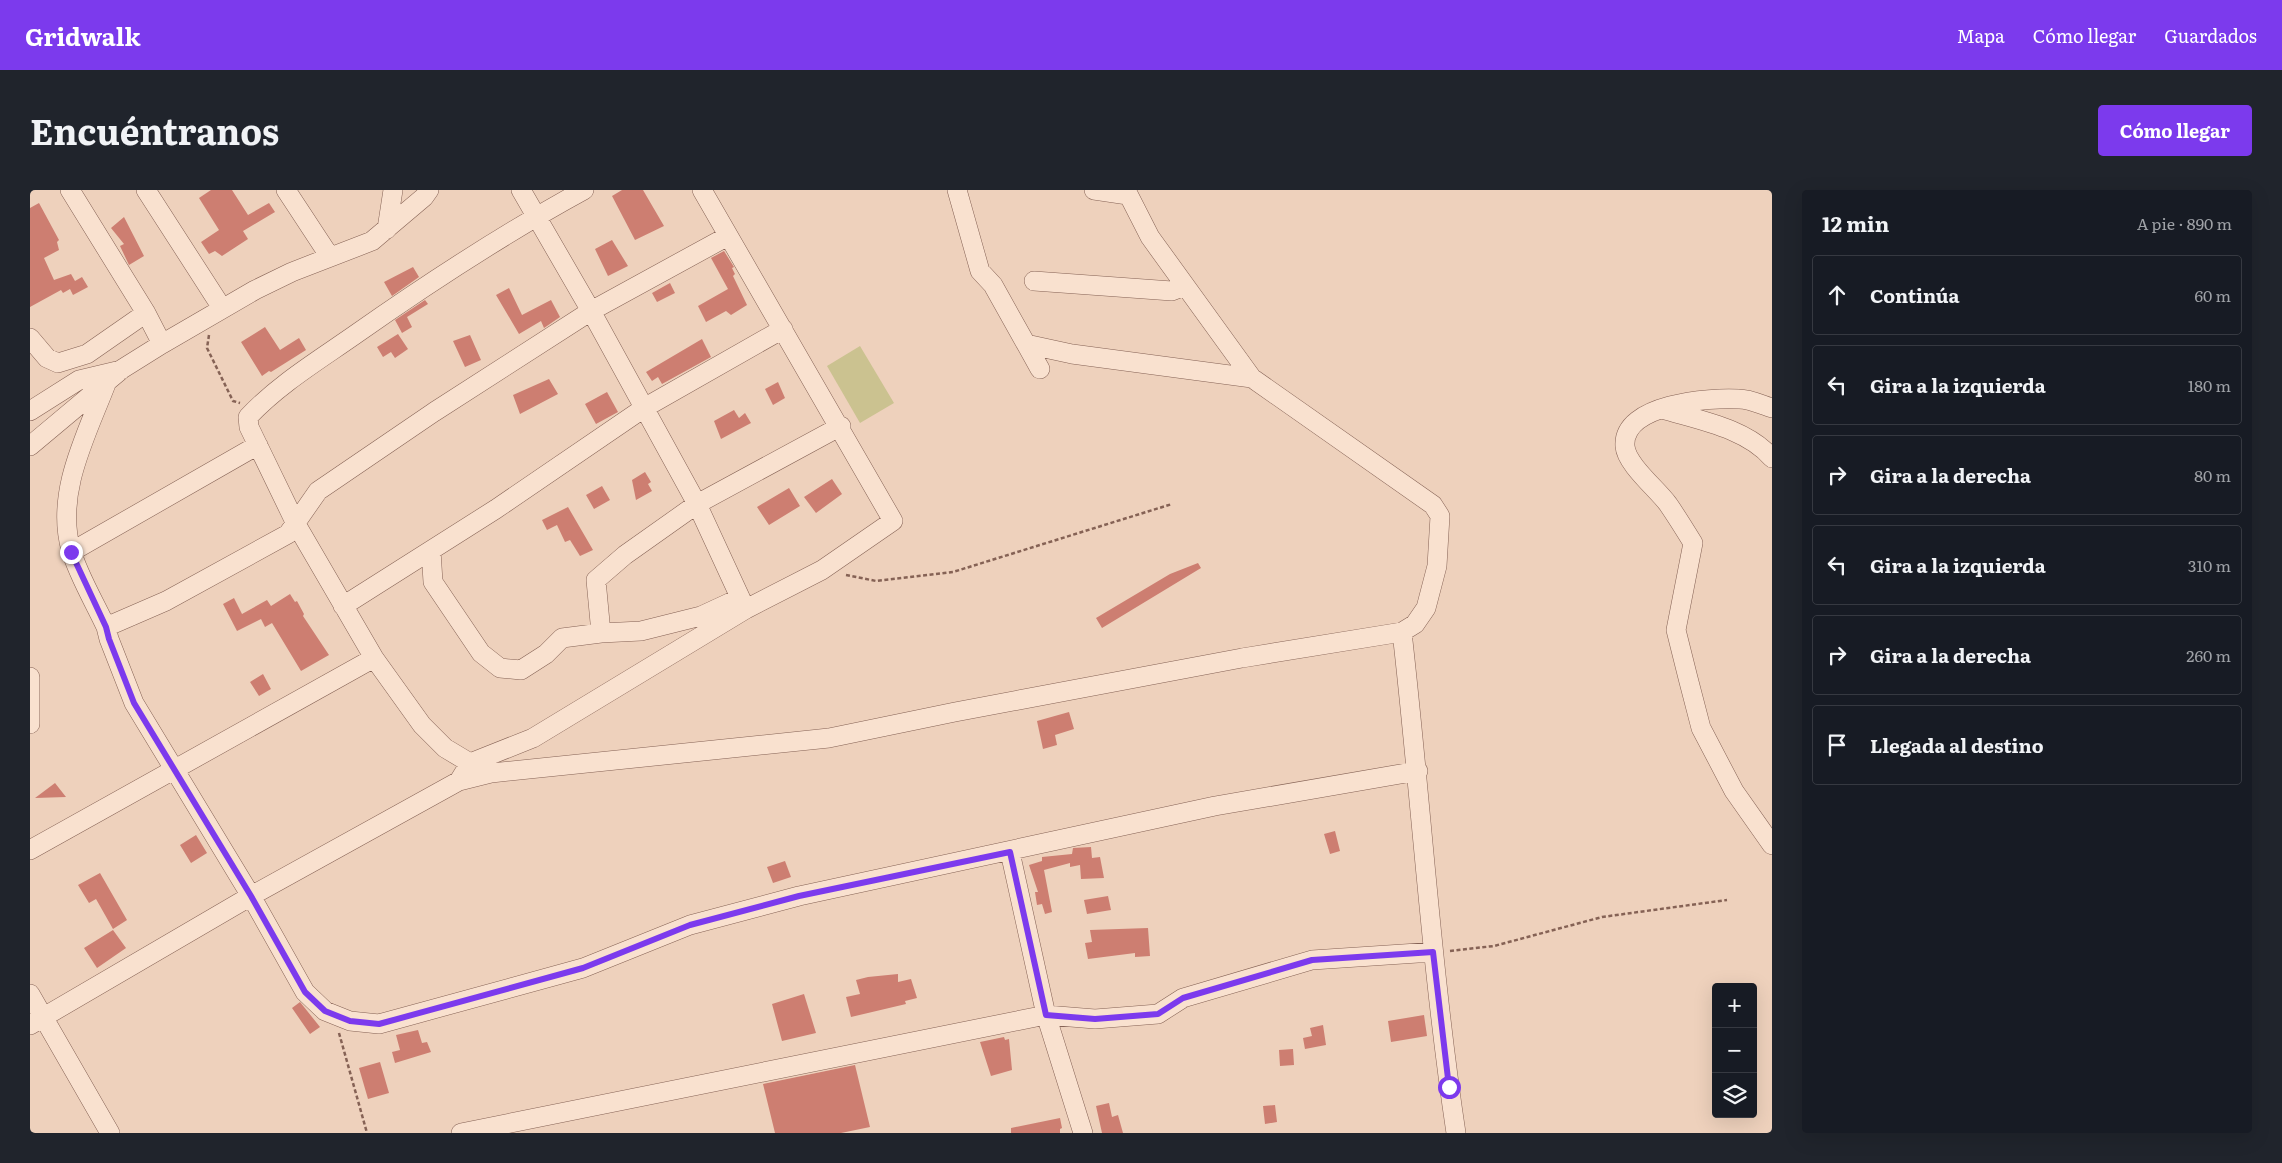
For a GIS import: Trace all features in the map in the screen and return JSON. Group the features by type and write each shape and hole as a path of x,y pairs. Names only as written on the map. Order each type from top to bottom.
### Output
{"street":[{"path":"70,190 146,312 162,344"},
{"path":"146,190 216,312"},
{"path":"286,190 330,256"},
{"path":"387,229 393,190"},
{"path":"30,446 122,369 216,312 277,279 372,240 387,229 429,190"},
{"path":"520,190 591,311 696,504 743,603"},
{"path":"470,763 444,748 422,725 374,658 296,524 249,427 248,418 278,389 443,273 536,216 584,190"},
{"path":"431,550 433,582 481,653 500,668 521,670 546,654 562,638 601,633 641,631 743,603 822,570 894,521 841,426 702,190"},
{"path":"957,190 980,270 993,285 1040,369"},
{"path":"34,1023 251,896 459,781 491,774 829,738 955,712 1242,658 1402,632 1415,624 1426,608 1437,566 1440,516 1433,505 1252,378 1150,237 1127,193 1094,190"},
{"path":"106,627 166,601 288,534 318,492 434,412 591,311 728,236"},
{"path":"1034,281 1172,291 1185,286"},
{"path":"30,338 46,358 58,363 87,354 146,312"},
{"path":"343,606 431,550 644,408 783,329"},
{"path":"1026,344 1072,354 1252,378"},
{"path":"30,411 79,380 122,369"},
{"path":"106,384 77,458 68,494 66,524 71,552 106,627 134,703 251,896 305,992 325,1011 350,1021 379,1024 583,968 690,925 799,896 1010,852 1214,806 1418,771"},
{"path":"1772,408 1741,399 1714,399 1660,409 1647,414 1630,428 1625,446 1631,461 1668,504 1693,543 1676,630 1701,728 1734,791 1772,845"},
{"path":"1660,409 1718,426 1756,445 1772,458"},
{"path":"601,633 596,580 625,556 696,504 841,426"},
{"path":"71,552 258,445"},
{"path":"459,781 470,763 533,738 743,603"},
{"path":"1402,632 1418,771 1433,952 1456,1133"},
{"path":"30,850 374,658"},
{"path":"30,677 30,724"},
{"path":"1010,852 1046,1015 1083,1133"},
{"path":"461,1133 1046,1015 1095,1019 1158,1014 1183,998 1312,960 1433,952"},
{"path":"30,994 34,1023 110,1133"}],"path":[{"path":"216,312 207,348 233,401 242,403"},
{"path":"822,570 876,580 953,572 1172,504"},
{"path":"1433,952 1494,946 1602,917 1727,900"},
{"path":"334,1015 367,1133"}],"shaded area":[{"path":"860,346 894,403 860,423 827,366"}],"building":[{"path":"211,190 232,190 248,215 269,203 275,212 243,231 248,239 222,256 215,251 209,254 201,242 219,230 199,198"},
{"path":"622,190 643,190 664,226 635,240 612,196"},
{"path":"39,203 59,240 57,242 59,250 44,258 54,280 71,274 75,281 82,277 88,287 73,295 70,289 63,293 61,290 30,307 30,208"},
{"path":"124,217 144,256 129,265 120,246 124,244 111,228"},
{"path":"612,240 628,266 608,276 595,249"},
{"path":"724,251 734,267 732,268 735,274 733,276 747,305 731,315 726,311 706,322 698,306 728,289 711,258"},
{"path":"413,267 419,277 392,296 384,282"},
{"path":"670,283 675,293 657,302 652,293"},
{"path":"509,288 522,315 551,300 560,317 544,328 541,321 519,334 496,295"},
{"path":"425,300 428,304 407,317 412,327 402,333 395,320"},
{"path":"265,327 280,350 299,338 306,350 262,376 241,342"},
{"path":"398,334 408,349 395,358 391,352 383,357 377,347"},
{"path":"470,335 481,360 465,367 453,341"},
{"path":"702,339 711,357 662,384 658,377 652,381 646,372"},
{"path":"549,379 558,394 520,414 513,395"},
{"path":"778,382 785,398 773,405 765,389"},
{"path":"607,392 618,412 596,424 585,404"},
{"path":"734,410 739,418 745,413 751,423 721,439 714,421"},
{"path":"645,472 651,482 648,484 652,491 636,500 632,480"},
{"path":"832,479 842,494 816,513 804,497"},
{"path":"602,486 610,500 594,509 586,495"},
{"path":"789,488 800,506 769,525 757,507"},
{"path":"568,507 593,550 580,556 570,540 565,542 557,525 547,530 542,520"},
{"path":"1198,563 1201,568 1102,628 1096,618 1170,574"},
{"path":"290,594 295,602 297,601 304,614 303,616 329,655 301,671 272,623 265,627 261,619 237,631 223,604 234,598 242,614 267,600 271,606"},
{"path":"263,674 271,689 259,696 250,682"},
{"path":"1069,712 1074,729 1055,735 1057,745 1043,749 1037,721"},
{"path":"55,783 66,797 35,798"},
{"path":"1335,831 1340,851 1330,854 1324,834"},
{"path":"196,835 207,853 191,863 180,845"},
{"path":"1091,847 1092,858 1100,857 1104,878 1081,879 1080,865 1070,867 1070,863 1044,870 1052,912 1045,914 1042,904 1037,905 1035,892 1038,892 1029,865 1042,861 1042,857 1072,854 1073,848"},
{"path":"785,861 791,877 773,883 767,867"},
{"path":"100,873 127,920 113,929 96,899 89,903 78,885"},
{"path":"1108,896 1111,910 1087,914 1084,900"},
{"path":"1148,928 1150,956 1135,957 1135,953 1088,959 1085,943 1092,942 1090,930"},
{"path":"113,930 126,948 97,968 84,948"},
{"path":"898,974 898,982 911,979 917,998 905,1001 906,1004 851,1017 846,997 860,994 856,980"},
{"path":"804,994 816,1033 782,1041 772,1004"},
{"path":"300,1002 320,1027 310,1034 292,1008"},
{"path":"1424,1015 1427,1036 1391,1042 1388,1021"},
{"path":"1323,1025 1326,1045 1305,1049 1303,1038 1312,1036 1310,1028"},
{"path":"418,1030 422,1043 427,1042 431,1052 395,1063 392,1052 400,1050 396,1035"},
{"path":"1004,1037 1005,1040 1009,1039 1012,1070 991,1076 980,1042"},
{"path":"1293,1049 1294,1065 1280,1066 1279,1050"},
{"path":"380,1062 389,1093 368,1099 359,1068"},
{"path":"855,1065 870,1127 841,1133 775,1133 763,1084"},
{"path":"1109,1103 1112,1117 1118,1115 1123,1133 1102,1133 1096,1106"},
{"path":"1275,1105 1277,1122 1265,1124 1263,1106"},
{"path":"1060,1118 1062,1128 1060,1133 1011,1133 1011,1128"}],"route":[{"path":"71,552 106,627 134,703 142,713 173,769 251,896 305,992 325,1011 350,1021 379,1024 583,968 690,925 799,896 1010,852 1046,1015 1095,1019 1158,1014 1183,998 1312,960 1433,952 1449,1087"}]}
